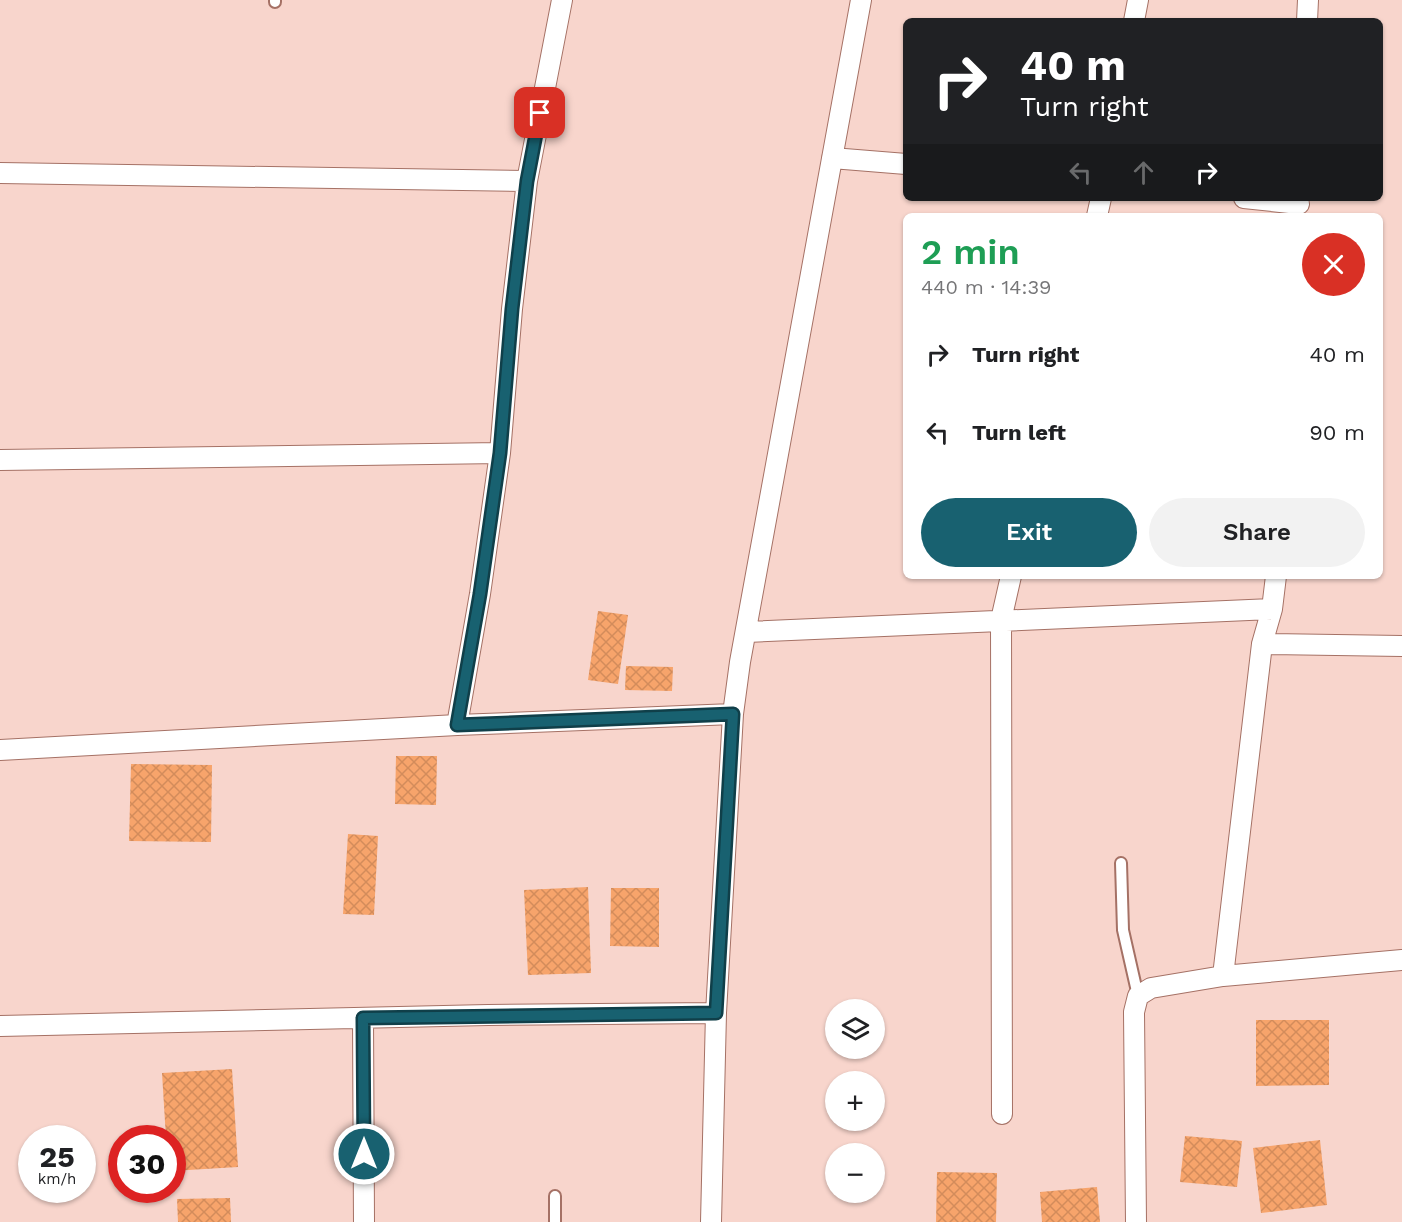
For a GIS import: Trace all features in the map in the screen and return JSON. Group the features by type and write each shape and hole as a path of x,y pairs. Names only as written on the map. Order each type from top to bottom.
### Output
{"street":[{"path":"457,725 480,594 500,453 512,309 527,181 562,0"},
{"path":"711,1222 716,1013 733,714 861,0"},
{"path":"1135,18 1138,0"},
{"path":"1307,18 1308,0"},
{"path":"832,158 903,164"},
{"path":"0,173 527,181"},
{"path":"1265,201 1299,206"},
{"path":"0,460 500,453"},
{"path":"1002,1114 1001,621 1010,579"},
{"path":"1223,976 1262,644 1272,609 1276,579"},
{"path":"747,632 1272,609"},
{"path":"1262,644 1402,646"},
{"path":"0,750 457,725 733,714"},
{"path":"1136,1222 1134,1012 1138,996 1151,988 1223,976 1402,960"},
{"path":"0,1026 716,1013"},
{"path":"363,1018 364,1222"}],"lane":[{"path":"1121,863 1123,930 1138,996"},
{"path":"555,1196 555,1222"}],"building":[{"path":"598,611 628,615 618,684 588,680"},
{"path":"626,666 673,667 672,691 625,690"},
{"path":"396,756 437,756 436,805 395,804"},
{"path":"131,764 212,765 211,842 129,841"},
{"path":"348,834 378,836 374,915 343,914"},
{"path":"588,887 591,973 528,975 524,890"},
{"path":"611,888 659,888 659,947 610,946"},
{"path":"1256,1020 1329,1020 1329,1085 1256,1086"},
{"path":"232,1069 238,1167 186,1170 186,1125 165,1125 162,1073"},
{"path":"1185,1136 1242,1141 1237,1187 1180,1182"},
{"path":"1320,1140 1327,1205 1261,1213 1253,1148"},
{"path":"937,1172 997,1173 996,1222 936,1222"},
{"path":"1097,1187 1100,1222 1042,1222 1040,1192"},
{"path":"230,1198 231,1222 178,1222 177,1203 186,1203 186,1199"}],"route":[{"path":"364,1154 363,1018 716,1013 733,714 457,725 480,594 500,453 512,309 527,181 540,113"}]}
